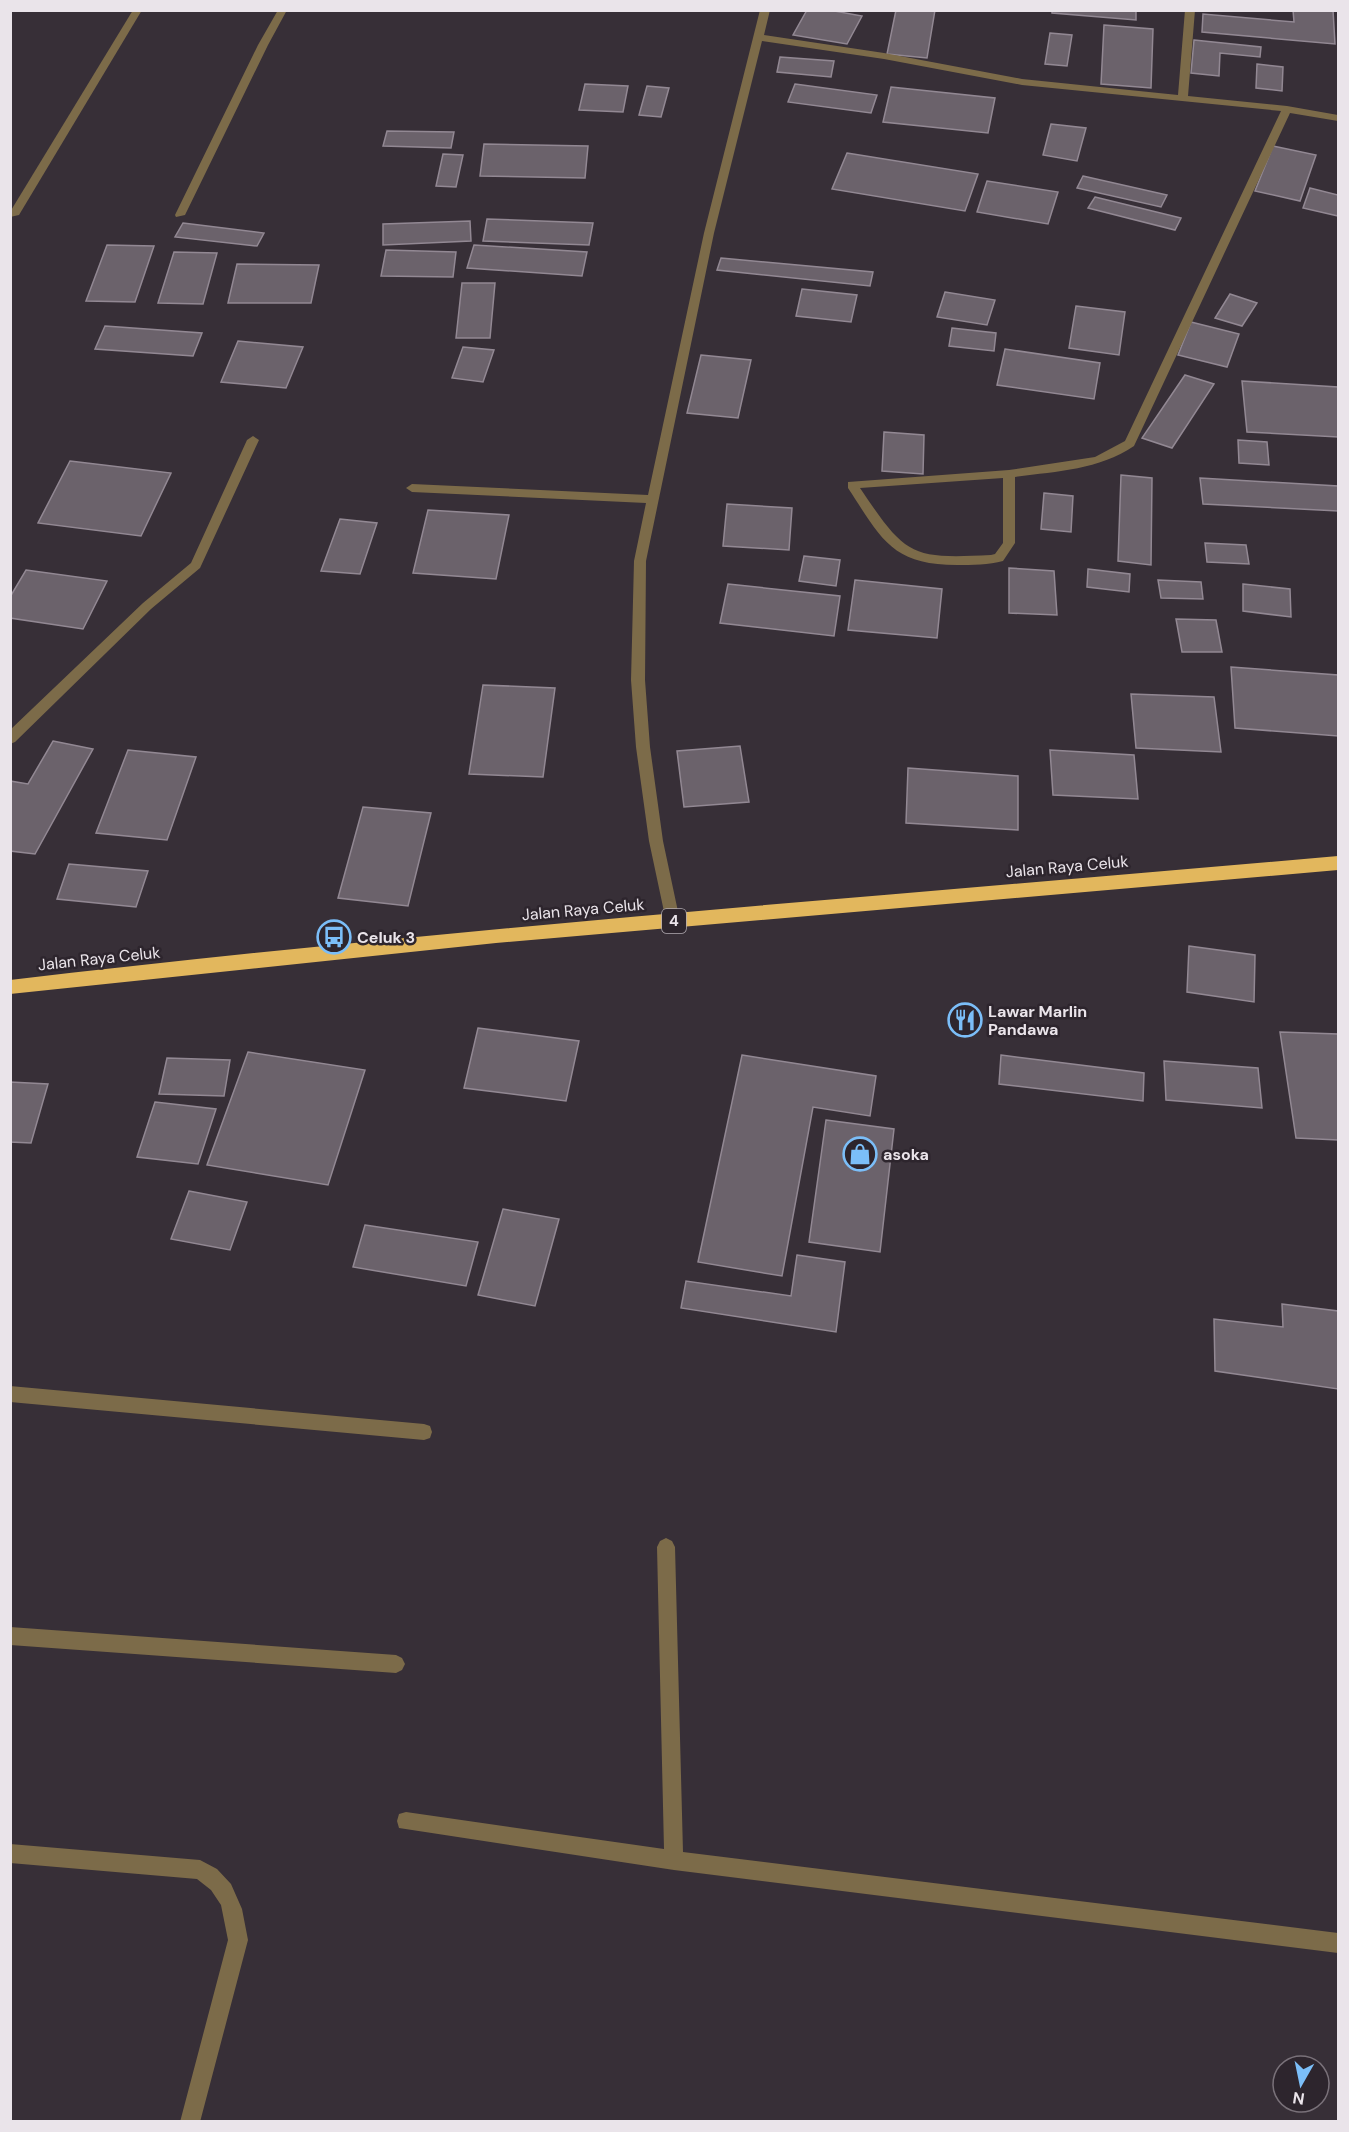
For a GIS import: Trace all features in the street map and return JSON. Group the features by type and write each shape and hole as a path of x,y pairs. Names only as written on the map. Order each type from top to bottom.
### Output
{"highway":[{"name":"Jalan Raya Celuk","path":"10,987 496,936 1338,863"}],"street":[{"path":"14,215 138,10"},
{"path":"180,215 283,10"},
{"path":"673,921 656,841 643,747 638,680 640,561 709,233 765,10"},
{"path":"1183,100 1190,10"},
{"path":"757,37 884,56 1022,82 1287,109 1338,118"},
{"path":"1009,474 1009,543 999,558 991,559 932,562 908,555 891,543 852,485 1009,474 1097,461 1112,456 1130,443 1287,109"},
{"path":"10,739 147,606 196,565 253,440"},
{"path":"412,488 653,499"},
{"path":"10,1394 424,1432"},
{"path":"666,1547 674,1860"},
{"path":"10,1636 396,1664"},
{"path":"406,1821 674,1860 1338,1943"},
{"path":"10,1853 200,1870 215,1878 234,1911 238,1941 190,2121"}],"building":[{"path":"807,10 829,10 862,16 847,44 793,35"},
{"path":"896,10 935,10 927,58 887,54"},
{"path":"1052,10 1136,10 1136,20 1052,13"},
{"path":"1293,10 1333,10 1335,44 1202,32 1203,14 1294,22"},
{"path":"1104,25 1153,29 1151,88 1101,84"},
{"path":"1050,33 1072,35 1067,66 1045,64"},
{"path":"1194,40 1261,47 1260,57 1220,53 1219,76 1191,73"},
{"path":"780,57 834,61 831,77 777,72"},
{"path":"1257,64 1283,67 1282,91 1256,88"},
{"path":"585,84 628,86 623,112 579,110"},
{"path":"795,84 877,95 871,113 788,102"},
{"path":"647,86 669,88 661,117 639,115"},
{"path":"891,87 995,98 988,133 883,122"},
{"path":"1051,124 1086,128 1077,161 1043,155"},
{"path":"387,131 454,132 451,148 383,146"},
{"path":"484,144 588,146 585,178 480,176"},
{"path":"1273,146 1316,155 1300,201 1255,191"},
{"path":"847,153 978,174 965,211 832,189"},
{"path":"443,154 463,155 456,187 436,186"},
{"path":"1083,176 1167,195 1161,207 1077,188"},
{"path":"987,181 1058,192 1048,224 977,212"},
{"path":"1310,188 1338,195 1338,216 1303,208"},
{"path":"1095,197 1181,218 1175,230 1088,208"},
{"path":"487,219 593,223 589,245 483,241"},
{"path":"470,221 471,241 383,245 383,224"},
{"path":"183,223 264,233 257,246 175,237"},
{"path":"107,245 154,246 135,302 86,301"},
{"path":"474,245 587,252 582,276 467,268"},
{"path":"386,250 456,252 453,277 381,276"},
{"path":"174,252 217,253 203,304 158,303"},
{"path":"721,258 873,272 870,286 717,270"},
{"path":"237,264 319,265 311,303 228,303"},
{"path":"462,283 495,283 490,338 456,338"},
{"path":"802,289 857,295 851,322 796,316"},
{"path":"945,292 995,300 987,325 937,317"},
{"path":"1230,294 1257,303 1242,326 1215,318"},
{"path":"1076,306 1125,312 1119,355 1069,348"},
{"path":"1191,322 1239,334 1227,367 1178,355"},
{"path":"105,326 202,333 193,356 95,349"},
{"path":"952,328 996,333 994,351 949,346"},
{"path":"238,341 303,347 286,388 221,382"},
{"path":"463,347 494,350 483,382 452,378"},
{"path":"1005,349 1100,363 1094,399 997,385"},
{"path":"701,355 751,360 738,418 687,413"},
{"path":"1185,375 1214,384 1172,448 1142,438"},
{"path":"1242,381 1338,387 1338,437 1247,432"},
{"path":"884,432 924,435 923,474 882,471"},
{"path":"1238,440 1267,442 1269,465 1239,463"},
{"path":"70,461 171,473 141,536 38,523"},
{"path":"1121,475 1152,478 1151,565 1118,561"},
{"path":"1200,478 1338,486 1338,511 1203,504"},
{"path":"1044,493 1073,496 1071,532 1041,529"},
{"path":"727,504 792,508 789,550 723,546"},
{"path":"428,510 509,515 496,579 413,573"},
{"path":"340,519 377,523 360,574 321,571"},
{"path":"1205,543 1246,545 1249,564 1207,562"},
{"path":"804,556 840,560 836,586 799,581"},
{"path":"1009,568 1054,571 1057,615 1009,613"},
{"path":"1088,569 1130,574 1129,592 1087,587"},
{"path":"26,570 107,581 83,629 10,618 10,597"},
{"path":"855,580 942,589 937,638 848,630"},
{"path":"1158,580 1201,582 1203,599 1161,598"},
{"path":"728,584 840,596 834,636 720,623"},
{"path":"1243,584 1290,589 1291,617 1243,611"},
{"path":"1176,619 1216,620 1222,652 1182,652"},
{"path":"1231,667 1338,675 1338,736 1235,728"},
{"path":"483,685 555,688 543,777 469,774"},
{"path":"1131,694 1214,697 1221,752 1136,748"},
{"path":"53,741 93,749 35,854 10,851 10,781 28,784"},
{"path":"740,746 749,802 684,807 677,751"},
{"path":"128,750 196,757 167,840 96,833"},
{"path":"1050,750 1134,755 1138,799 1053,795"},
{"path":"908,768 1018,776 1018,830 906,823"},
{"path":"363,807 431,813 408,906 338,898"},
{"path":"69,864 148,871 136,907 57,899"},
{"path":"1189,946 1255,955 1254,1002 1187,992"},
{"path":"478,1028 579,1041 566,1101 464,1088"},
{"path":"1280,1032 1338,1034 1338,1140 1296,1138"},
{"path":"248,1052 365,1070 328,1185 207,1165"},
{"path":"742,1055 876,1076 870,1116 813,1107 782,1276 698,1262"},
{"path":"1001,1055 1144,1073 1143,1101 999,1084"},
{"path":"167,1058 230,1060 224,1096 159,1094"},
{"path":"1164,1061 1258,1068 1262,1108 1166,1100"},
{"path":"10,1082 48,1084 31,1143 10,1142"},
{"path":"155,1102 216,1109 198,1164 137,1157"},
{"path":"826,1120 894,1129 880,1252 809,1242"},
{"path":"189,1191 247,1202 230,1250 171,1239"},
{"path":"503,1209 559,1219 535,1306 478,1295"},
{"path":"365,1225 478,1242 466,1286 353,1267"},
{"path":"797,1255 845,1262 836,1332 681,1308 686,1281 791,1296"},
{"path":"1282,1304 1338,1311 1338,1389 1215,1371 1214,1319 1283,1327"}],"place":[{"name":"Celuk 3","path":"334,937"},
{"name":"Lawar Marlin Pandawa","path":"965,1020"},
{"name":"asoka","path":"860,1154"}]}
